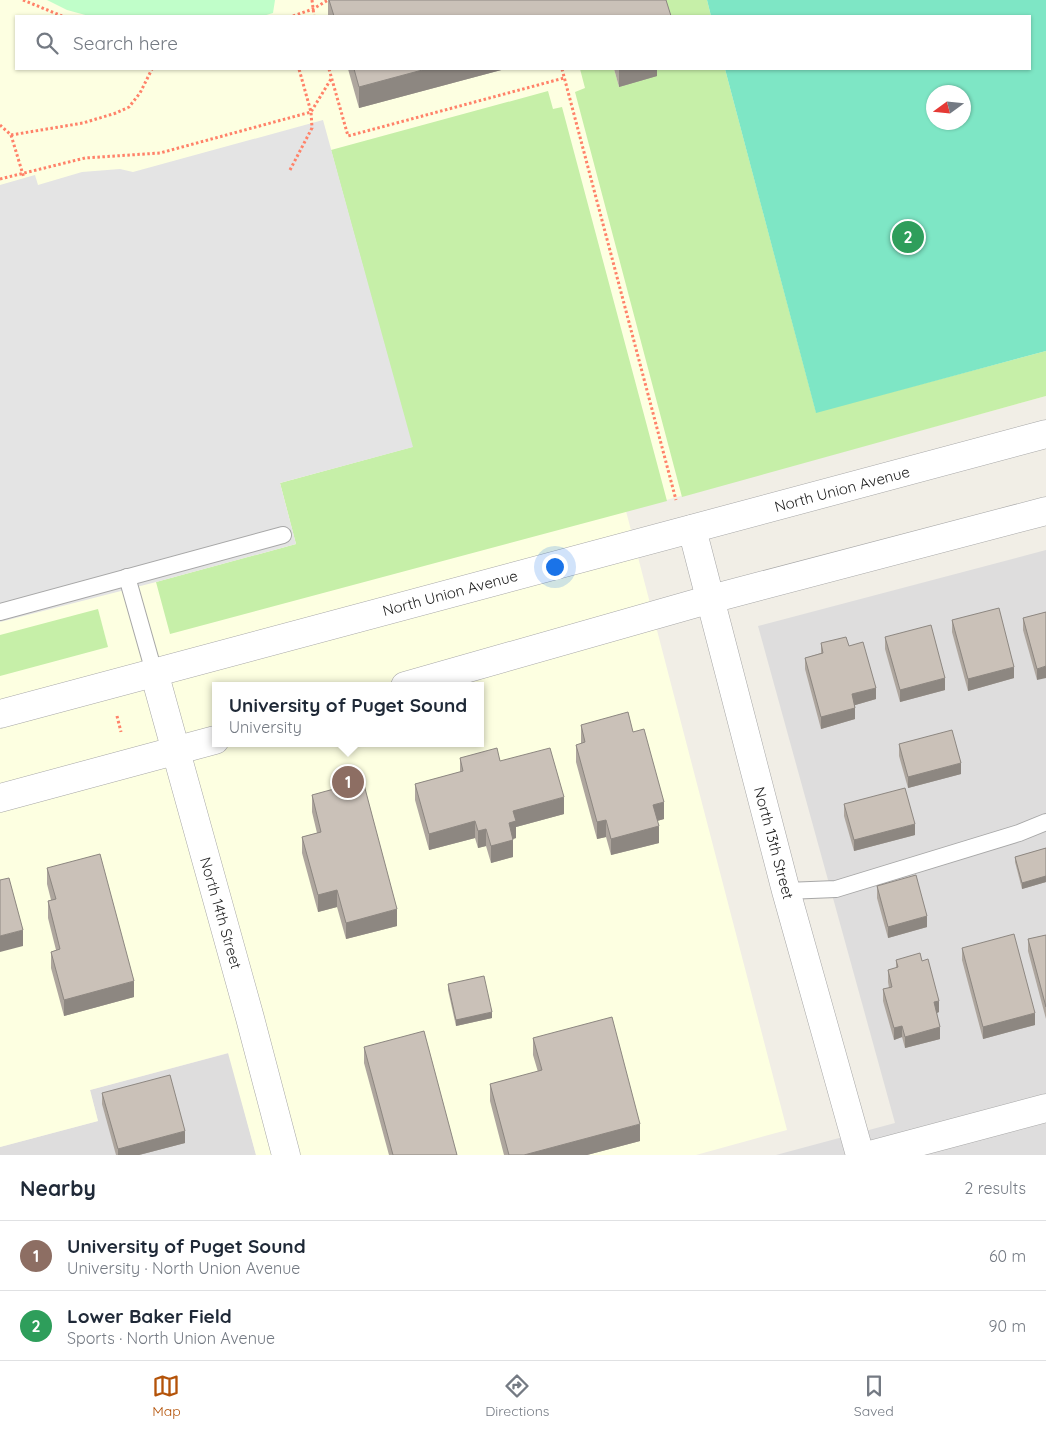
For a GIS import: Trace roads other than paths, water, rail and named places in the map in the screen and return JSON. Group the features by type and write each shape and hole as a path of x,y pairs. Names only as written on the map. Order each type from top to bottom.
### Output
{"street":[{"name":"North Union Avenue","path":"0,714 1046,434"},
{"path":"419,682 711,599 1046,511"},
{"name":"North 13th Street","path":"692,529 786,890 860,1155"},
{"name":"North 14th Street","path":"154,672 286,1155"},
{"path":"0,798 212,741"},
{"path":"870,1155 1046,1108"}],"lane":[{"path":"0,612 283,535"},
{"path":"127,577 154,672"},
{"path":"786,890 836,889 1019,833 1046,822"}],"place":[{"name":"Lower Baker Field","path":"908,237"},
{"name":"University of Puget Sound","path":"348,782"}]}
